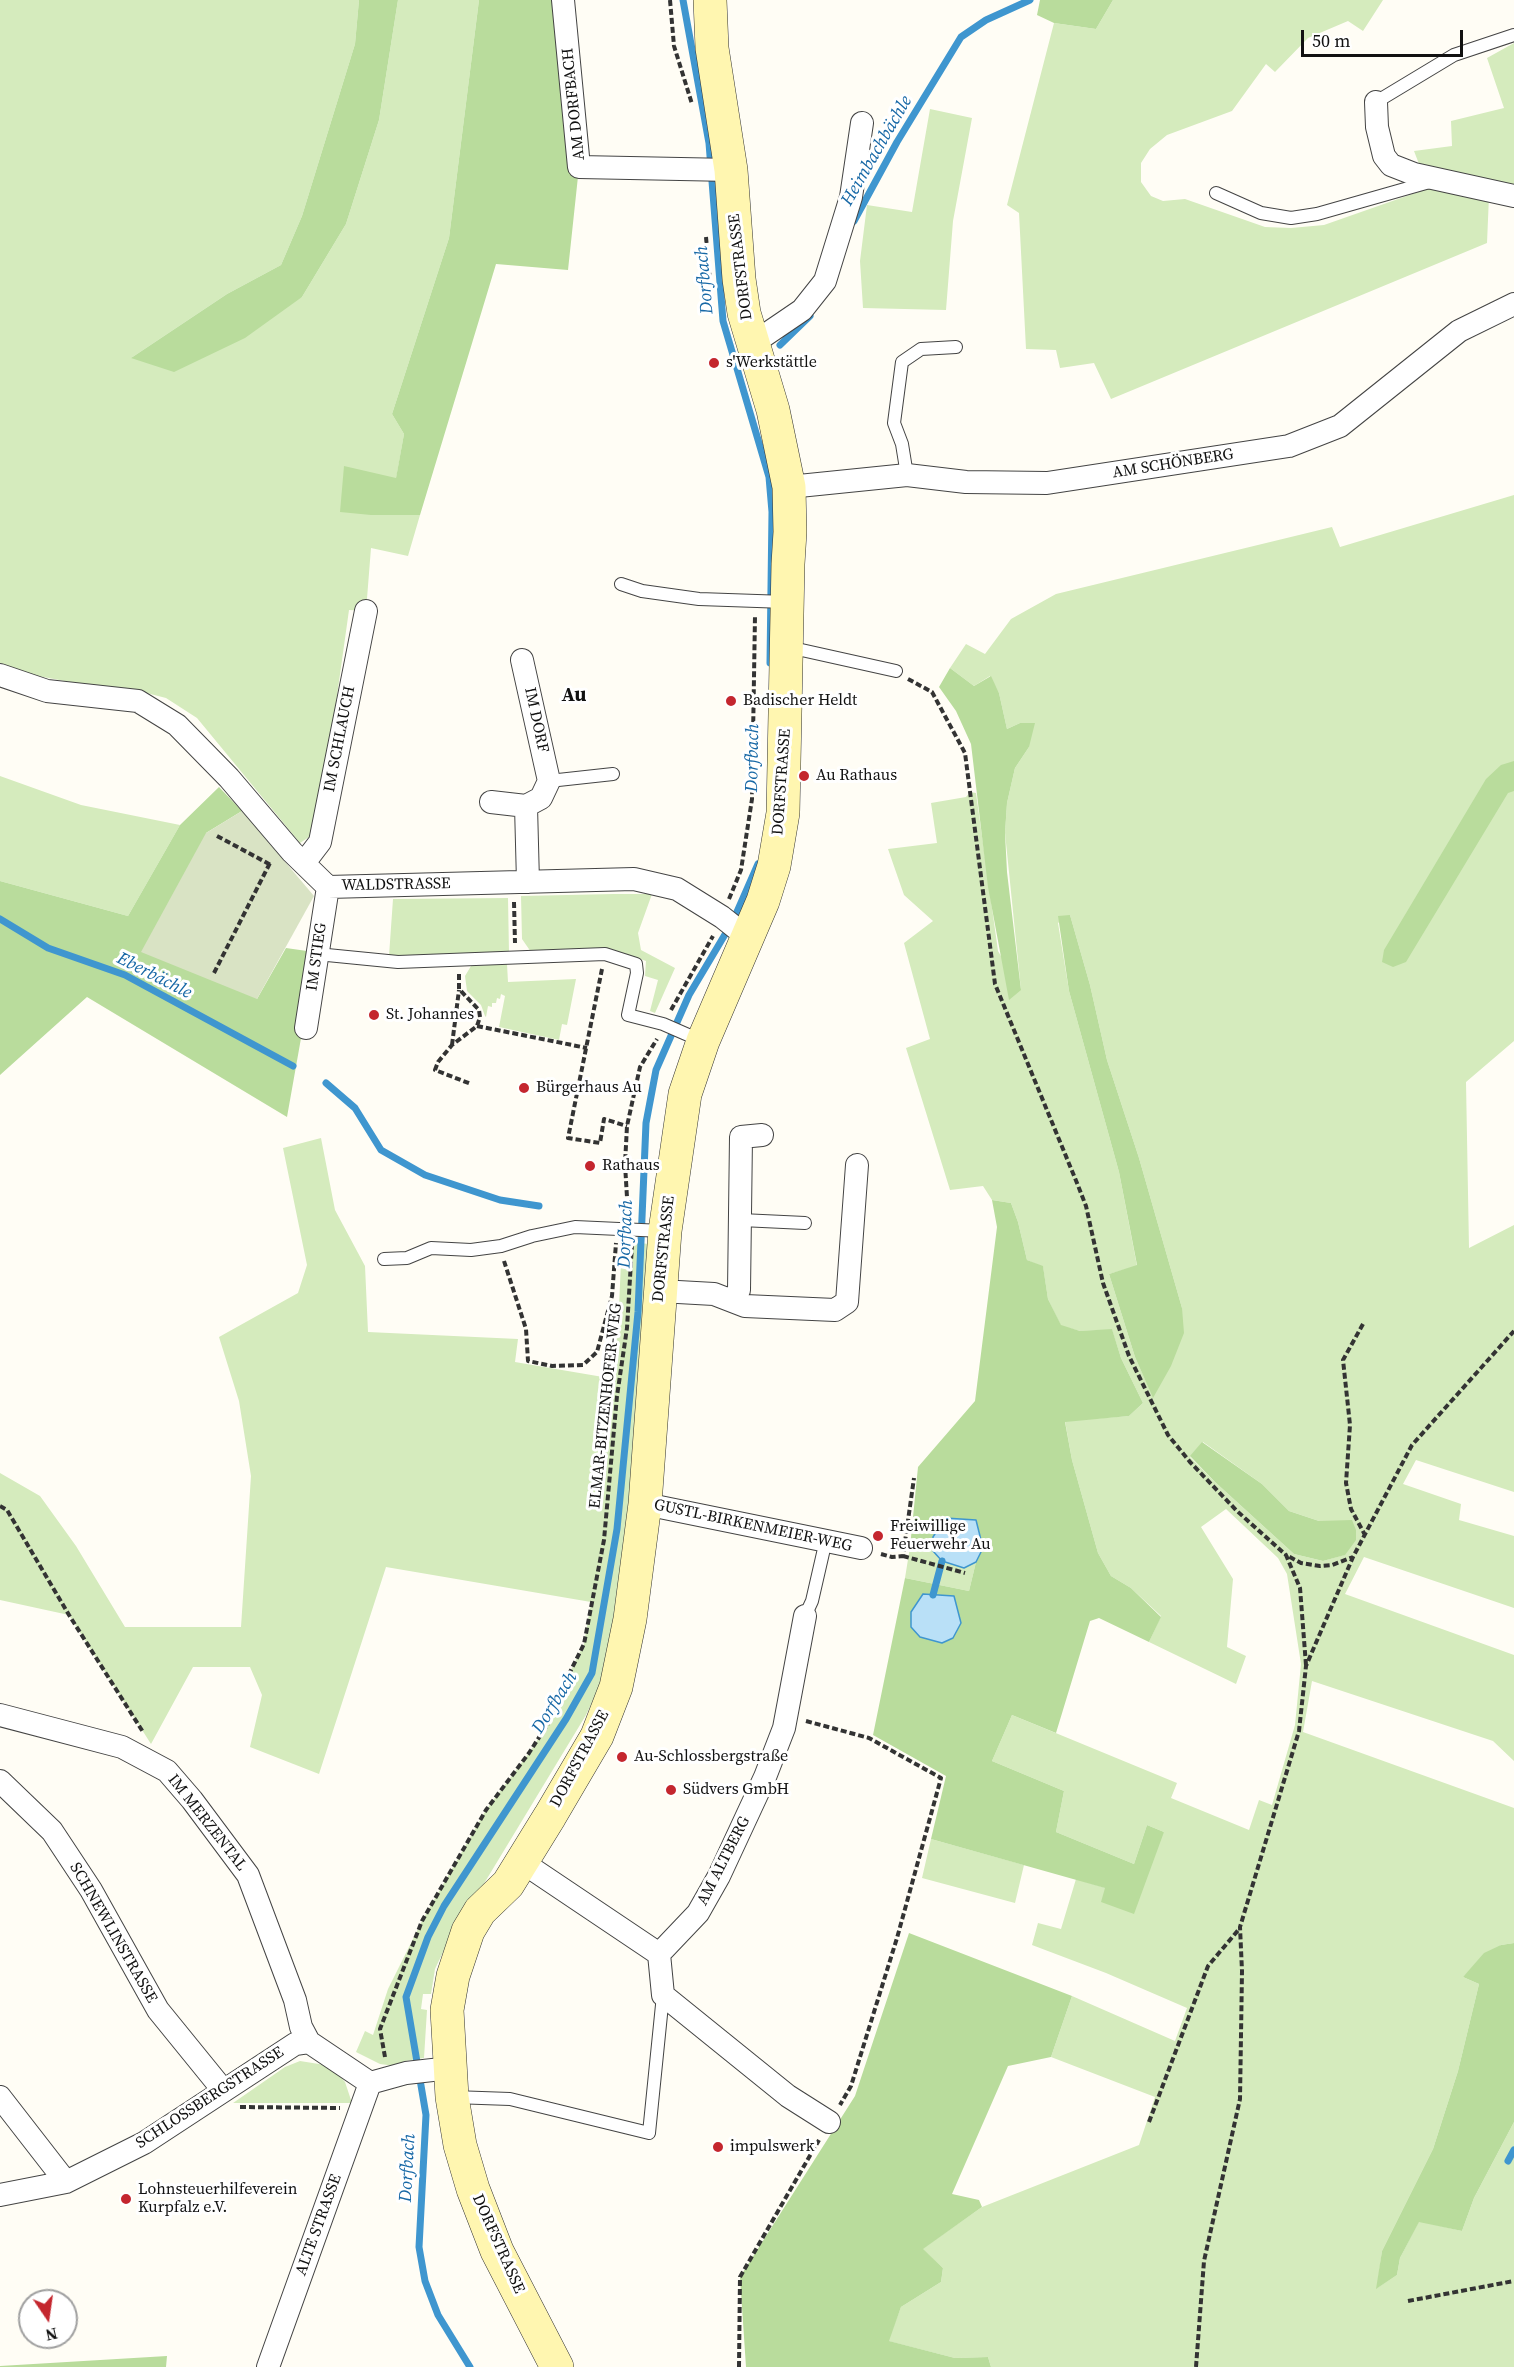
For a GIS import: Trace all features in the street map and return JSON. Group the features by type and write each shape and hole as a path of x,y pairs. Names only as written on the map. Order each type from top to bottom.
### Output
{"main road":[{"name":"DORFSTRASSE","path":"556,2367 497,2251 473,2189 460,2145 447,2069 480,1958 515,1873 589,1750 616,1687 632,1610 645,1504 660,1291 638,1229 685,1094 693,1038 744,934 763,901 774,866 783,813 787,647 772,601 790,532 789,487 775,418 752,344 717,170 710,0"}],"street":[{"name":"AM DORFBACH","path":"563,0 579,167 717,170"},
{"path":"1376,102 1377,127 1384,156 1391,165 1413,174 1514,196"},
{"path":"752,344 802,310 825,281 851,197 862,123"},
{"name":"AM SCHÖNBERG","path":"789,487 907,475 966,482 1047,483 1289,446 1340,426 1459,331 1514,304"},
{"name":"IM SCHLAUCH","path":"304,863 320,842 366,611"},
{"name":"IM DORF","path":"522,660 549,781"},
{"name":"WALDSTRASSE","path":"0,675 48,691 138,701 177,725 229,778 328,887 633,879 677,889 744,934"},
{"path":"491,802 526,806 541,798 549,781"},
{"path":"521,882 526,806"},
{"name":"IM STIEG","path":"306,1028 328,887"},
{"path":"732,1301 739,1290 741,1137 762,1134"},
{"path":"660,1291 714,1294 745,1306 835,1310 846,1302 857,1165"},
{"name":"GUSTL-BIRKENMEIER-WEG","path":"645,1504 826,1539 861,1548"},
{"name":"AM ALTBERG","path":"659,1954 698,1913 719,1876 765,1777 787,1716 805,1616"},
{"name":"IM MERZENTAL","path":"0,1715 122,1747 167,1771 192,1800 248,1875 295,2000 301,2027 309,2042"},
{"name":"SCHNEWLINSTRASSE","path":"0,1781 52,1831 91,1890 158,2010 215,2095"},
{"path":"515,1873 659,1954 663,1995 788,2096 829,2122"},
{"path":"309,2042 389,2078 447,2069"},
{"name":"SCHLOSSBERGSTRASSE","path":"0,2195 66,2182 144,2143 287,2049 309,2042"},
{"name":"ALTE STRASSE","path":"268,2367 362,2108 389,2078"},
{"path":"0,2097 66,2182"}],"lane":[{"path":"1376,102 1454,56 1514,35"},
{"path":"1216,193 1261,213 1291,218 1317,214 1441,179"},
{"path":"907,475 902,444 894,423 902,362 921,349 956,347"},
{"path":"621,584 642,591 699,599 772,601"},
{"path":"787,647 896,671"},
{"path":"549,781 613,774"},
{"path":"317,954 398,962 605,954 636,964 637,973 628,1015 664,1025 693,1038"},
{"path":"741,1220 805,1223"},
{"path":"384,1259 407,1258 431,1248 471,1250 501,1246 532,1236 574,1227 638,1229"},
{"path":"805,1616 812,1601 826,1539"},
{"path":"447,2069 510,2100 649,2133 663,1995"}],"path":[{"path":"670,0 674,46 692,106"},
{"path":"706,231 708,279 713,301"},
{"name":"ELMAR-BITZENHOFER-WEG","path":"389,2078 380,2029 422,1921 486,1810 529,1753 551,1719 584,1644 604,1540 628,1306 632,1241 638,1229 625,1164 627,1126 640,1067 713,936 741,870 749,821 753,765 755,615 772,601"},
{"path":"896,671 932,692 965,753 995,984 1086,1206 1103,1283 1129,1356 1168,1435 1230,1504 1286,1555 1301,1563 1320,1566 1332,1565 1353,1557"},
{"path":"217,836 270,864 278,871"},
{"path":"214,973 274,858"},
{"path":"516,958 521,882"},
{"path":"605,954 568,1138 600,1143 604,1119 627,1126"},
{"path":"452,1045 459,989 458,961"},
{"path":"459,989 479,1010 480,1017 477,1026 452,1045 438,1062 435,1070 471,1084"},
{"path":"477,1026 587,1048"},
{"path":"501,1246 506,1271 526,1329 528,1361 552,1366 583,1365 597,1352 612,1296 638,1229"},
{"path":"1363,1324 1343,1360 1350,1425 1346,1482 1351,1509 1365,1535"},
{"path":"1306,1666 1353,1557 1412,1445 1514,1331"},
{"path":"903,1556 914,1478"},
{"path":"0,1506 7,1510 144,1734"},
{"path":"861,1548 892,1557 903,1556 965,1573"},
{"path":"1196,2367 1204,2261 1240,2099 1242,1971 1240,1927 1299,1731 1306,1666 1300,1588 1286,1555"},
{"path":"739,2367 740,2277 851,2086 897,1938 941,1778 869,1738 787,1716"},
{"path":"1149,2122 1208,1966 1240,1927"},
{"path":"215,2095 231,2107 362,2108"},
{"path":"1408,2301 1514,2281"}],"green space":[{"path":"0,0 359,0 355,44 302,216 281,265 227,294 131,358 302,297 346,224 379,120 398,0 479,0 449,238 392,414 404,434 396,479 344,467 371,515 420,515 408,556 371,548 366,611 349,610 318,831 300,843 197,718 166,698 131,689 70,682 22,673 0,663"},
{"path":"359,0 398,0 379,120 346,224 302,297 245,338 174,372 131,358 227,294 281,265 302,216 355,44"},
{"path":"479,0 563,0 579,167 568,270 496,264 420,515 371,515 340,512 344,466 396,478 404,434 392,414 449,238"},
{"path":"1040,0 1113,0 1096,29 1054,23 1037,15"},
{"path":"1113,0 1383,0 1363,31 1348,21 1308,38 1275,72 1266,64 1232,111 1167,135 1150,149 1141,163 1141,182 1151,196 1163,201 1185,199 1265,227 1291,228 1324,225 1438,185 1489,196 1487,243 1111,399 1094,363 1060,368 1056,350 1026,349 1019,213 1007,205 1054,23 1096,29"},
{"path":"1514,43 1514,186 1419,164 1414,151 1452,146 1451,121 1504,108 1487,58"},
{"path":"930,109 972,118 953,221 946,310 863,308 860,261 867,205 912,212"},
{"path":"1514,495 1514,1041 1466,1082 1469,1248 1514,1225 1514,1492 1416,1460 1403,1484 1461,1504 1459,1520 1514,1536 1514,1608 1364,1557 1345,1594 1514,1655 1514,1761 1493,1741 1312,1681 1303,1732 1514,1808 1514,1943 1501,1945 1463,1977 1479,1984 1458,2071 1433,2149 1382,2251 1377,2288 1397,2275 1400,2258 1419,2221 1462,2231 1474,2198 1514,2122 1514,2367 991,2367 988,2357 955,2358 888,2341 901,2307 941,2282 943,2268 922,2249 982,2207 1139,2145 1155,2097 1051,2057 1072,1996 1175,2041 1187,2008 1106,1973 1032,1945 1038,1923 1061,1929 1076,1879 1106,1888 1102,1902 1164,1832 1147,1825 1134,1864 1056,1832 1064,1791 992,1761 1012,1715 1177,1783 1171,1798 1249,1830 1259,1800 1272,1805 1295,1725 1301,1664 1287,1574 1278,1558 1226,1509 1201,1527 1233,1579 1227,1647 1246,1656 1236,1684 1149,1642 1161,1616 1131,1588 1111,1576 1098,1553 1072,1460 1065,1421 1129,1416 1143,1403 1121,1358 1112,1330 1080,1331 1061,1326 1048,1299 1043,1267 1027,1260 1011,1203 992,1200 983,1186 950,1190 906,1048 930,1039 904,943 933,921 904,895 888,849 937,843 931,803 966,797 970,792 976,793 998,951 1021,990 1005,833 1007,803 1015,768 1029,747 1020,723 1007,729 999,693 990,676 974,686 950,668 966,644 985,654 1011,619 1056,594 1332,527 1340,547","holes":["1070,915 1090,985 1107,1060 1139,1158 1182,1308 1153,1397 1135,1357 1109,1274 1137,1266 1119,1172 1069,991 1058,923","1203,1442 1262,1484 1289,1511 1319,1521 1352,1521 1344,1555 1323,1561 1294,1554 1190,1457"]},
{"path":"950,668 974,686 991,676 999,693 1007,729 1020,723 1035,723 1029,747 1015,768 1007,803 1005,833 1007,872 1021,990 1009,1000 988,887 971,744 956,711 939,687"},
{"path":"1514,761 1514,791 1508,793 1406,962 1393,967 1382,962 1384,950 1486,779 1501,765"},
{"path":"0,776 81,805 180,825 128,916 0,881"},
{"path":"219,787 242,811 206,833 257,999 286,948 307,951 303,1027 287,1117 87,997 0,1075 0,881 128,916 180,825"},
{"path":"242,811 314,896 257,999 141,952 206,833"},
{"path":"652,894 638,933 641,950 675,968 655,1013 650,1011 658,980 645,976 646,961 608,948 531,952 522,939 521,896"},
{"path":"508,898 509,953 389,956 393,899"},
{"path":"1070,915 1090,985 1107,1060 1139,1158 1182,1308 1184,1333 1171,1366 1153,1398 1135,1357 1109,1274 1137,1265 1119,1172 1069,991 1058,916"},
{"path":"507,964 508,982 576,979 567,1025 562,1024 559,1040 499,1027 505,996 501,994 496,1003 492,1003 492,1007 488,1006 486,1017 481,1005 467,991 465,976 471,966"},
{"path":"321,1138 335,1210 365,1266 368,1332 518,1339 515,1362 603,1377 619,1306 622,1241 649,1244 630,1502 618,1599 601,1683 586,1715 445,1948 435,1969 431,1994 423,1994 421,2009 427,2010 424,2058 405,2061 395,2066 380,2064 356,2052 365,2031 373,2035 388,1989 422,1921 486,1810 529,1753 551,1719 584,1644 591,1602 386,1567 319,1774 250,1747 262,1695 250,1667 193,1667 151,1744 69,1615 0,1600 0,1473 40,1496 76,1546 125,1627 241,1627 251,1476 239,1401 219,1337 298,1293 307,1265 283,1148"},
{"path":"992,1200 1011,1203 1027,1260 1043,1266 1048,1299 1061,1325 1080,1331 1112,1329 1121,1358 1143,1403 1129,1416 1065,1422 1072,1460 1098,1553 1111,1576 1131,1588 1161,1617 1149,1642 1099,1618 1090,1621 1056,1733 1012,1715 992,1761 1064,1791 1056,1832 1134,1864 1147,1825 1164,1832 1134,1914 1101,1902 1105,1888 931,1839 946,1776 873,1735 905,1578 969,1591 976,1562 983,1548 933,1537 933,1546 910,1547 918,1467 975,1401 997,1227","holes":["923,1594 953,1596 911,1612"]},
{"path":"1202,1442 1262,1484 1289,1511 1319,1521 1352,1520 1356,1530 1356,1540 1345,1555 1323,1561 1294,1554 1190,1456"},
{"path":"933,1546 934,1551 964,1568 976,1562 969,1591 905,1578 910,1547"},
{"path":"931,1839 1024,1865 1015,1903 922,1878"},
{"path":"909,1933 1072,1996 1051,2057 1008,2066 952,2194 979,2200 982,2207 923,2249 943,2268 941,2282 901,2307 889,2341 955,2358 988,2357 991,2367 746,2367 740,2277 855,2096"},
{"path":"1514,1943 1514,2122 1474,2198 1462,2231 1419,2222 1400,2258 1397,2275 1376,2289 1382,2251 1433,2149 1458,2071 1479,1984 1463,1977 1484,1953 1501,1945"},
{"path":"300,2061 325,2065 337,2073 345,2082 352,2103 233,2103 285,2067"},
{"path":"167,2356 166,2367 0,2367 0,2366"}],"water":[{"path":"945,1518 976,1520 983,1548 976,1562 964,1568 942,1561 933,1551 933,1537"},
{"path":"923,1594 954,1596 961,1623 953,1638 942,1643 920,1637 911,1627 911,1612"}],"waterway":[{"name":"Dorfbach","path":"683,0 709,143 723,321 769,477 772,512 770,663"},
{"name":"Heimbachbächle","path":"854,221 897,142 961,37 986,20 1030,0"},
{"name":"Heimbachbächle","path":"780,345 810,316"},
{"name":"Dorfbach","path":"470,2367 438,2315 425,2281 419,2247 426,2115 406,1997 428,1937 444,1906 566,1719 592,1673 617,1529 638,1312 646,1123 656,1070 689,995 733,921 758,864"},
{"name":"Eberbächle","path":"0,919 48,948 125,975 293,1066"},
{"name":"Eberbächle","path":"326,1083 355,1108 381,1150 425,1175 500,1200 539,1206"},
{"path":"933,1595 942,1561"},
{"path":"1508,2161 1514,2150"}],"place":[{"name":"s'Werkstättle","path":"714,363"},
{"name":"Badischer Heldt","path":"731,701"},
{"name":"Au Rathaus","path":"804,776"},
{"name":"St. Johannes","path":"374,1015"},
{"name":"Bürgerhaus Au","path":"524,1088"},
{"name":"Rathaus","path":"590,1166"},
{"name":"Freiwillige Feuerwehr Au","path":"878,1536"},
{"name":"Au-Schlossbergstraße","path":"622,1757"},
{"name":"Südvers GmbH","path":"671,1790"},
{"name":"impulswerk","path":"718,2147"},
{"name":"Lohnsteuerhilfeverein Kurpfalz e.V.","path":"126,2199"}],"district":[{"name":"Au","path":"574,696"}]}
